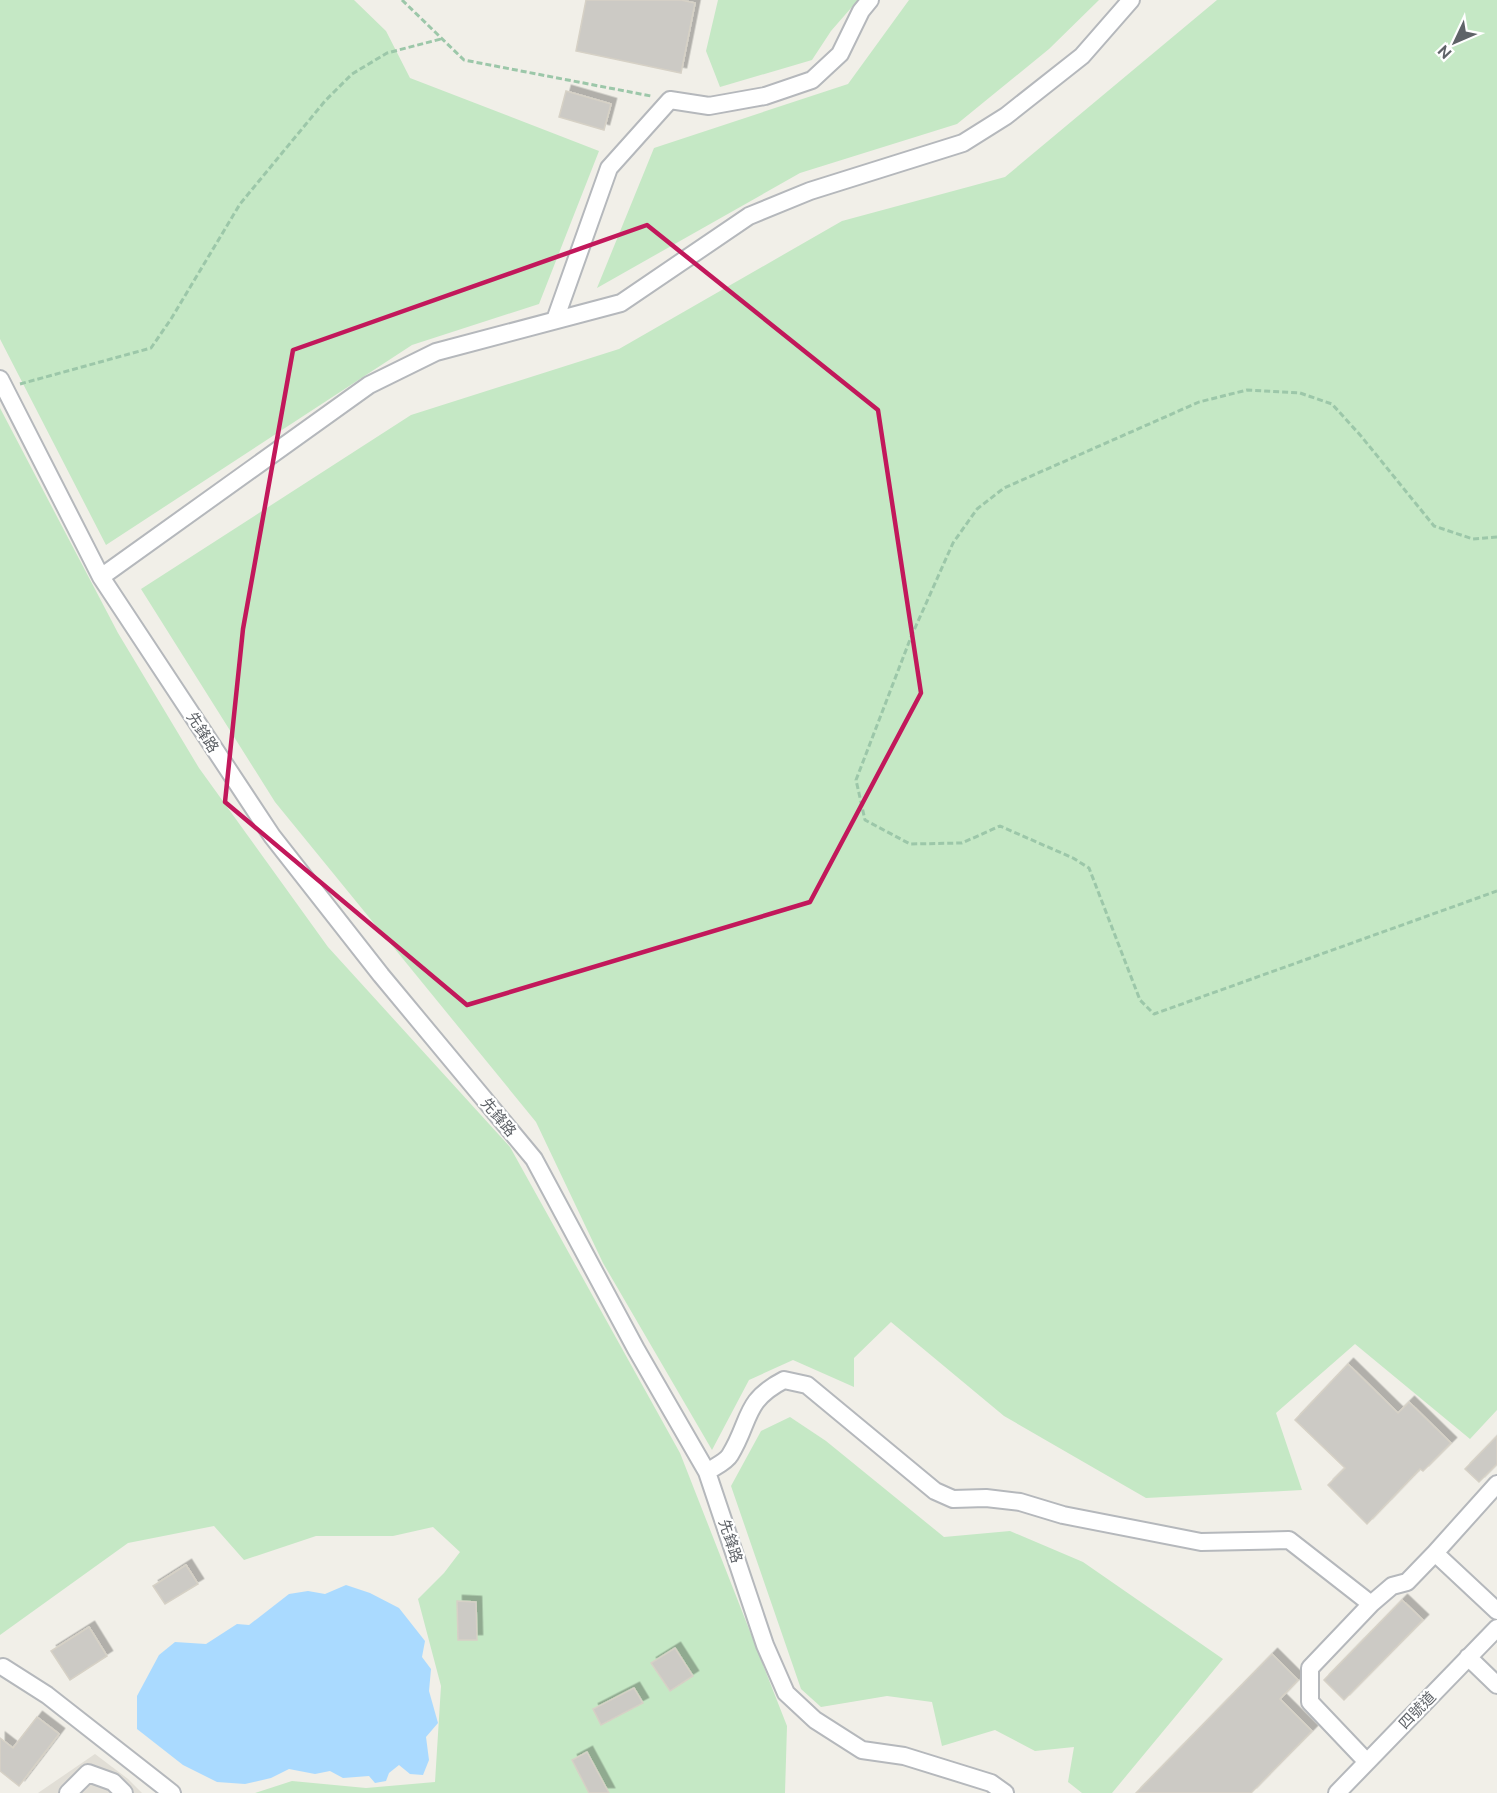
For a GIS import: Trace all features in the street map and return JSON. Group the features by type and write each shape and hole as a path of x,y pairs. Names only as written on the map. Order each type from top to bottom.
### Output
{"street":[{"path":"555,320 609,168 670,100 709,106 765,96 812,80 840,54 861,11 870,0"},
{"path":"101,577 369,385 436,352 621,303 749,216 810,191 963,143 1006,117 1082,56 1131,0"},
{"name":"先鋒路","path":"2,383 101,577 272,836 381,975 534,1159 636,1349 708,1472 765,1646 786,1693 815,1720 862,1750 904,1756 991,1783 1005,1793"},
{"path":"708,1472 729,1456 753,1403 771,1387 784,1380 807,1384 935,1491 953,1499 987,1498 1020,1502 1063,1515 1201,1542 1290,1540 1371,1604"},
{"path":"1367,1762 1310,1702 1310,1668 1371,1604 1392,1586 1407,1582 1497,1485"},
{"path":"1434,1553 1497,1611"},
{"name":"四號道","path":"1337,1793 1497,1628"},
{"path":"1468,1657 1497,1685"},
{"path":"3,1667 47,1695 172,1793"},
{"path":"68,1793 88,1773 113,1782 124,1793"}],"path":[{"path":"402,0 464,60 670,100"},
{"path":"2,383 151,348 171,320 240,204 326,101 352,74 387,53 441,39"},
{"path":"1497,537 1473,539 1434,526 1332,404 1300,393 1247,390 1199,402 1004,488 977,509 953,543 911,637 856,780 865,820 910,844 962,843 1000,826 1073,858 1089,868 1140,1000 1154,1014 1497,891"}],"highlighted area":[{"path":"647,225 878,410 921,693 810,902 467,1005 225,802 243,629 293,350"}],"shaded area":[{"path":"95,1754 128,1779 142,1793 38,1793"}],"green space":[{"path":"0,0 354,0 386,31 410,78 599,151 539,304 412,345 106,545 0,339"},
{"path":"718,0 858,0 831,31 812,60 720,87 706,51"},
{"path":"909,0 1099,0 1049,49 957,124 800,173 597,288 654,148 848,84"},
{"path":"1217,0 1497,0 1497,1410 1470,1439 1355,1344 1276,1413 1302,1490 1146,1498 1004,1416 891,1322 854,1358 854,1387 793,1360 749,1380 712,1450 603,1263 536,1122 275,802 141,589 411,415 619,349 842,221 1005,177"},
{"path":"0,408 118,633 199,768 328,947 510,1147 680,1453 787,1726 785,1793 255,1793 292,1781 366,1788 435,1782 441,1686 418,1599 444,1573 460,1552 433,1527 393,1536 316,1536 244,1560 214,1526 128,1543 0,1635"},
{"path":"790,1417 826,1441 944,1537 1010,1531 1083,1562 1223,1659 1112,1793 1082,1793 1068,1782 1074,1747 1035,1751 995,1730 942,1746 932,1702 887,1696 821,1707 801,1689 731,1486 761,1431"}],"water":[{"path":"346,1585 370,1593 399,1608 425,1641 422,1657 431,1669 429,1691 438,1723 426,1737 429,1760 423,1775 410,1774 399,1765 389,1773 386,1781 375,1783 369,1776 343,1778 330,1771 315,1774 289,1769 271,1778 245,1784 217,1782 183,1765 137,1729 137,1696 159,1655 175,1642 206,1644 237,1624 249,1625 289,1594 308,1591 325,1594"}],"building":[{"path":"586,0 681,0 695,3 681,73 576,51"},
{"path":"566,91 611,104 604,130 559,117"},
{"path":"1348,1364 1398,1413 1409,1402 1451,1443 1423,1471 1420,1469 1367,1524 1328,1485 1345,1468 1295,1420"},
{"path":"1497,1436 1497,1464 1479,1482 1465,1469"},
{"path":"186,1565 198,1584 165,1604 153,1586"},
{"path":"1402,1600 1423,1620 1344,1700 1324,1680"},
{"path":"457,1601 476,1602 477,1640 458,1640"},
{"path":"89,1627 107,1656 70,1680 51,1651"},
{"path":"675,1648 693,1676 670,1691 651,1663"},
{"path":"1272,1654 1298,1680 1280,1699 1312,1731 1251,1793 1136,1793"},
{"path":"634,1688 643,1703 601,1725 593,1709"},
{"path":"37,1717 59,1734 19,1786 0,1771 0,1738 13,1748"},
{"path":"587,1752 609,1793 589,1793 572,1760"}]}
